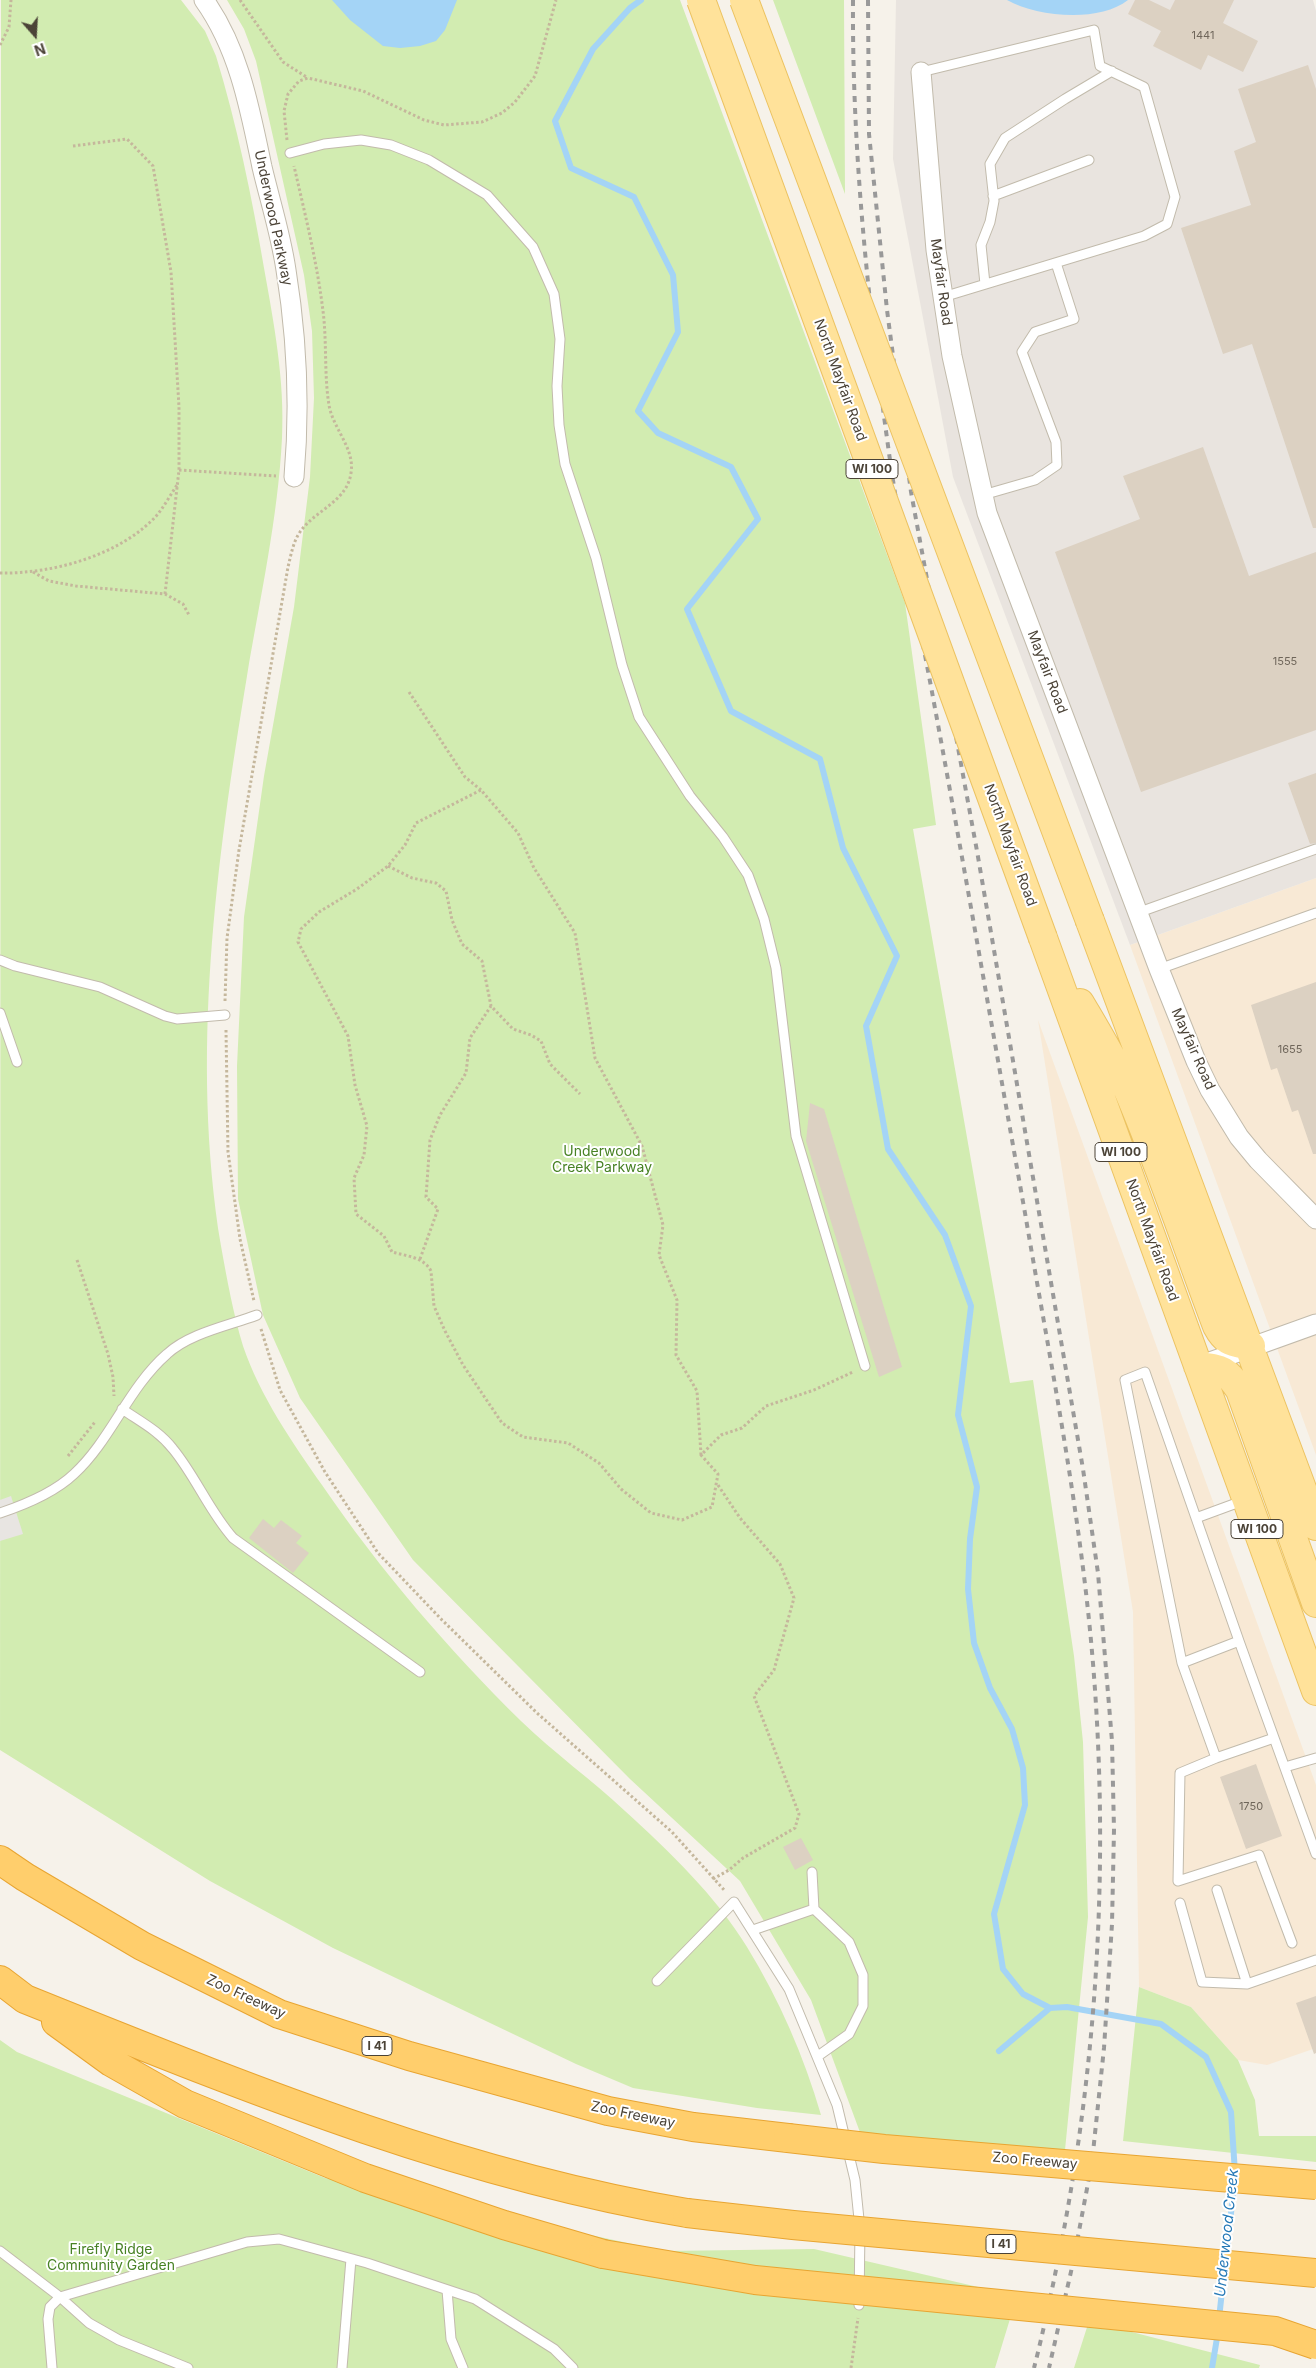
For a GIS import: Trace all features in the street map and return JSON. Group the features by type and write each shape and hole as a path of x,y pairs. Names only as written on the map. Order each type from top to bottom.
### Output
{"highway":[{"name":"Zoo Freeway","path":"0,1860 25,1877 142,1946 279,2014 418,2059 608,2111 693,2127 894,2150 1316,2185"},
{"name":"I 41","path":"0,1980 24,1999 295,2106 383,2137 519,2176 632,2204 687,2213 793,2225 1316,2273"},
{"path":"24,1999 111,2062 185,2104 365,2178 504,2225 603,2254 755,2280 1275,2331 1316,2345"}],"main road":[{"name":"North Mayfair Road","path":"701,0 1046,944 1316,1691"},
{"name":"WI 100","path":"744,0 1251,1346 1316,1526"},
{"path":"1046,944 1108,1049 1127,1089 1156,1161 1217,1326 1223,1337 1231,1342 1251,1346"},
{"path":"1198,1366 1221,1369 1230,1375 1240,1390 1316,1603"}],"street":[{"name":"Underwood Parkway","path":"204,0 224,31 239,73 286,269 296,368 298,433 294,477"},
{"name":"Mayfair Road","path":"921,72 936,250 952,356 982,495 1137,913 1196,1061 1222,1112 1258,1160 1316,1219"},
{"path":"1198,1366 1316,1324"}],"lane":[{"path":"921,72 1094,30 1100,66 1144,87 1175,197 1167,224 1144,236 943,297"},
{"path":"985,284 981,245 990,222 993,196 990,164 1005,138 1065,99 1112,72"},
{"path":"290,154 324,144 361,140 391,145 429,160 487,195 533,247 554,294 560,339 557,386 559,425 565,464 596,558 622,665 639,717 690,796 723,837 748,875 764,919 776,968 796,1136 865,1366"},
{"path":"993,196 1088,160"},
{"path":"982,495 1035,480 1058,465 1056,442 1022,352 1035,332 1074,319 1056,263"},
{"path":"1137,913 1316,849"},
{"path":"1159,969 1316,913"},
{"path":"0,960 16,966 100,987 165,1016 177,1019 225,1015"},
{"path":"0,1013 17,1062"},
{"path":"0,1513 45,1493 73,1475 90,1456 122,1409 155,1366 168,1353 186,1340 257,1315"},
{"path":"1216,1758 1182,1663 1126,1380 1145,1372 1316,1854"},
{"path":"122,1409 149,1425 173,1449 214,1514 234,1538 420,1672"},
{"path":"1196,1518 1246,1500"},
{"path":"1182,1663 1240,1641"},
{"path":"1274,1738 1180,1773 1178,1881 1259,1854 1292,1943"},
{"path":"1285,1767 1316,1758"},
{"path":"812,1872 814,1909 850,1942 863,1975 863,2006 849,2034 818,2056"},
{"path":"1217,1890 1247,1984"},
{"path":"657,1981 734,1902 789,1989 837,2105 855,2180 860,2230 859,2305"},
{"path":"1180,1903 1202,1982 1247,1984 1316,1960"},
{"path":"753,1930 814,1909"},
{"path":"52,2368 48,2319 50,2307 60,2297 247,2242 279,2240 351,2259 475,2299 554,2349 573,2368"},
{"path":"0,2252 60,2297 89,2323 119,2340 188,2368"},
{"path":"342,2368 351,2259"},
{"path":"447,2290 451,2339 463,2368"}],"path":[{"path":"0,45 9,26 11,0"},
{"path":"240,0 283,62 308,78 363,91 424,120 444,125 482,122 502,113 515,102 535,76 556,0"},
{"path":"308,78 299,81 288,94 284,111 286,134 308,225 323,312 329,405 332,421 351,458 351,473 339,498 300,532 293,546 228,928 225,1015 228,1152 240,1240 257,1315 280,1390 325,1472 378,1552 442,1620 537,1713 672,1832 734,1902"},
{"path":"72,146 128,139 153,166 171,272 179,407 178,484 165,594"},
{"path":"179,470 294,477"},
{"path":"0,574 56,569 93,556 122,542 158,514 178,484"},
{"path":"33,572 49,581 76,586 165,594 183,604 189,616"},
{"path":"409,692 465,777 481,790 518,832 534,868 575,932 595,1058 642,1146 663,1225 659,1255 677,1300 676,1354 697,1391 701,1455 718,1474 712,1507 682,1520 651,1513 621,1489 599,1463 568,1443 523,1437 502,1423 471,1379 445,1331 434,1306 431,1271 420,1259 392,1252 384,1236 356,1214 354,1178 364,1155 367,1126 354,1085 348,1036 298,942 301,929 319,912 357,889 388,866 405,845 416,823 481,790"},
{"path":"388,866 412,878 436,883 446,891 452,920 462,944 482,961 491,1006 513,1029 531,1035 541,1041 550,1064 580,1094"},
{"path":"420,1259 438,1209 426,1197 430,1140 440,1115 466,1073 470,1038 491,1006"},
{"path":"77,1260 108,1354 113,1377 114,1397 122,1409"},
{"path":"701,1455 721,1435 742,1428 766,1406 814,1390 865,1366"},
{"path":"66,1458 97,1419"},
{"path":"713,1879 729,1870 743,1858 795,1828 799,1814 754,1696 774,1670 794,1598 780,1564 740,1518 717,1484"},
{"path":"852,2368 859,2305"}],"shaded area":[{"path":"896,0 1313,0 1316,11 1316,878 1130,945 953,477 893,159"},
{"path":"1316,878 1316,1455 1130,945"},
{"path":"1038,1020 1316,1785 1316,2048 1267,2065 1238,2060 1191,2007 1139,1987 1133,1612"},
{"path":"11,1496 23,1534 0,1541 0,1500"}],"green space":[{"path":"1,0 181,0 205,31 216,56 237,135 259,241 278,353 282,395 282,438 273,528 225,817 211,960 207,1032 208,1104 212,1175 221,1246 236,1321 250,1365 268,1401 299,1452 367,1548 416,1608 467,1666 521,1721 612,1800 691,1875 735,1928 770,1987 790,2028 807,2071 821,2115 757,2108 633,2088 576,2064 333,1948 210,1881 0,1750"},
{"name":"Underwood Creek Parkway","path":"227,0 680,0 905,603 936,825 913,829 1010,1383 1033,1380 1074,1656 1083,1742 1088,1917 1065,2150 861,2135 811,2000 740,1881 630,1779 413,1560 300,1398 263,1315 238,1199 237,1066 244,917 264,776 294,607 310,477 314,398 312,331 304,275 256,61 244,29"},
{"path":"773,0 844,0 845,194"},
{"path":"1139,1987 1191,2007 1238,2060 1255,2100 1259,2136 1316,2136 1316,2162 1123,2141"},
{"name":"Firefly Ridge Community Garden","path":"0,2040 17,2052 325,2178 665,2251 814,2249 1017,2296 995,2368 0,2368"},
{"path":"1089,2321 1260,2365 1259,2368 1074,2368"}],"water":[{"path":"332,0 457,0 445,30 436,41 420,46 400,48 383,46 350,20"},
{"path":"1007,0 1128,0 1116,7 1101,12 1085,15 1068,15 1034,10"}],"building":[{"path":"1135,0 1149,0 1170,10 1175,0 1234,0 1223,23 1258,41 1243,72 1208,55 1201,70 1153,46 1161,31 1128,14"},
{"path":"1308,65 1316,89 1316,528 1313,528 1252,344 1223,354 1181,228 1251,205 1234,151 1256,142 1238,89"},
{"path":"1203,447 1249,576 1316,552 1316,730 1141,792 1055,552 1140,519 1123,476"},
{"path":"1316,773 1316,843 1310,844 1288,783"},
{"path":"1316,982 1316,1154 1313,1154 1298,1110 1292,1112 1277,1068 1271,1070 1251,1005"},
{"path":"810,1103 824,1109 902,1367 879,1377 806,1141"},
{"path":"263,1519 274,1528 281,1520 302,1536 296,1543 309,1553 293,1573 249,1538"},
{"path":"1256,1764 1282,1836 1246,1849 1220,1777"},
{"path":"801,1838 813,1860 795,1870 783,1847"},
{"path":"1316,1996 1316,2053 1314,2054 1296,2003"}],"waterway":[{"name":"Underwood Creek","path":"641,0 630,8 593,49 555,121 571,168 634,197 673,275 678,332 638,411 658,433 731,467 758,519 687,609 731,711 820,759 843,848 897,956 866,1026 888,1149 945,1235 971,1306 958,1415 977,1487 970,1539 968,1589 974,1643 990,1688 1012,1729 1023,1768 1025,1805 994,1914 1003,1969 1023,1994 1050,2008 1067,2007 1161,2024 1206,2057 1231,2112 1235,2173"},
{"path":"999,2051 1050,2008"},
{"name":"Underwood Creek","path":"1226,2260 1234,2185"},
{"name":"Underwood Creek","path":"1219,2319 1224,2272"},
{"name":"Underwood Creek","path":"1212,2368 1218,2332"}],"railway":[{"path":"853,0 855,117 863,234 891,467 1056,1390 1077,1523 1092,1653 1098,1739 1100,1824 1099,1910 1094,1996 1075,2166 1057,2265 1034,2368"},
{"path":"868,0 869,134 887,310 911,492 977,851 1083,1469 1098,1573 1112,1741 1114,1830 1112,1924 1104,2048 1092,2162 1073,2263 1049,2368"}]}
